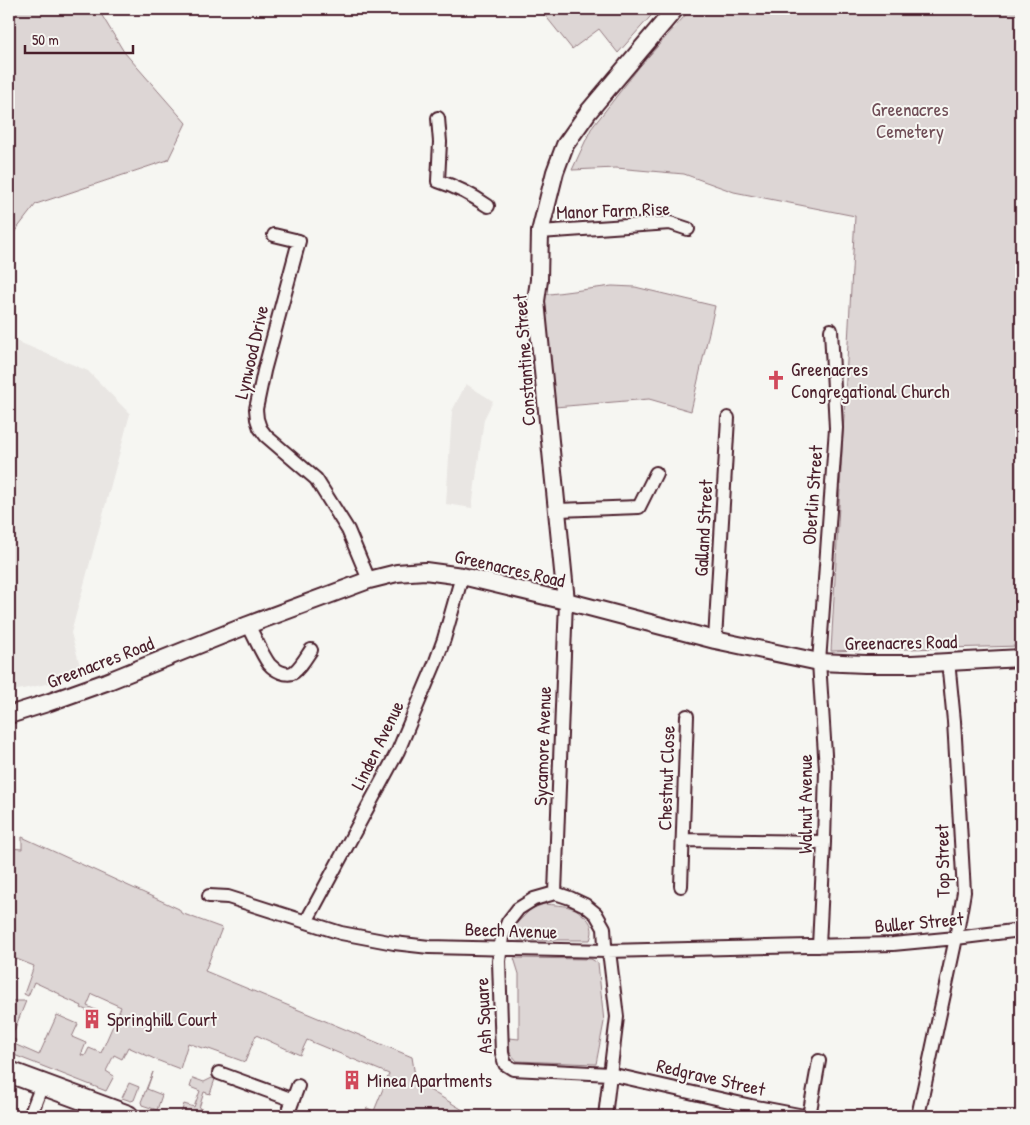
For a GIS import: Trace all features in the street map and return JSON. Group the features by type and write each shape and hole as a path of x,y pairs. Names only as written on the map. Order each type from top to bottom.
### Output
{"main road":[{"path":"9,1072 128,1116"}],"street":[{"name":"Constantine Street","path":"566,601 536,301 539,280 540,232 555,172 565,145 589,111 675,9"},
{"path":"438,118 440,142 438,181 452,185 472,195 488,206"},
{"name":"Manor Farm Rise","path":"540,232 670,224 688,229"},
{"name":"Lynwood Drive","path":"274,235 299,241 264,371 256,408 257,419 260,428 266,436 316,479 348,530 369,580"},
{"name":"Oberlin Street","path":"819,662 836,428 831,330"},
{"name":"Galland Street","path":"715,640 728,418"},
{"path":"558,510 639,507 656,473"},
{"name":"Greenacres Road","path":"9,715 106,682 248,625 369,580 397,573 424,571 462,576 715,640 819,662 912,664 1021,658"},
{"name":"Linden Avenue","path":"306,922 398,751 436,661 462,576"},
{"name":"Sycamore Avenue","path":"554,893 566,601"},
{"path":"248,625 275,670 289,674 294,672 311,650"},
{"name":"Top Street","path":"918,1116 964,892 954,721 948,661"},
{"name":"Walnut Avenue","path":"819,662 826,770 819,946"},
{"name":"Chestnut Close","path":"681,886 688,716"},
{"name":"Chestnut Close","path":"683,840 824,842"},
{"path":"500,949 508,922 518,909 534,899 554,893 585,905 596,914 604,928 617,1017 605,1116"},
{"name":"Beech Avenue","path":"209,896 228,897 341,933 394,943 429,947 608,951 819,946"},
{"name":"Buller Street","path":"819,946 893,944 1021,930"},
{"name":"Ash Square","path":"500,949 502,1053 505,1064 514,1069 610,1074"},
{"path":"809,1116 819,1061"},
{"path":"219,1073 293,1100"},
{"name":"Redgrave Street","path":"610,1074 750,1111 804,1116"},
{"path":"30,1116 42,1084"},
{"path":"287,1116 298,1086"}],"shaded area":[{"path":"9,338 88,371 130,414 71,633 83,676 9,692"},
{"path":"466,384 493,401 484,419 472,508 446,504 452,411"}],"green space":[{"path":"9,9 98,9 124,52 186,123 168,160 36,204 9,239"},
{"path":"540,9 657,9 618,53 599,29 572,49"},
{"name":"Greenacres Cemetery","path":"691,9 1021,9 1021,646 831,651 855,216 734,192 684,174 616,168 572,170 591,129 640,66"},
{"path":"612,286 635,287 715,306 691,411 649,399 555,407 542,295"},
{"path":"22,837 179,909 181,913 222,928 205,971 412,1057 416,1082 463,1110 461,1116 363,1116 367,1108 374,1111 389,1074 307,1040 300,1055 256,1035 245,1062 188,1043 180,1069 128,1047 122,1059 114,1055 106,1071 114,1076 106,1091 9,1053 9,1001 26,1001 11,1038 16,1040 14,1044 39,1055 57,1015 78,1024 72,1037 86,1043 81,1055 85,1056 89,1048 101,1053 121,1007 92,994 87,1006 98,1011 96,1014 81,1008 82,1006 34,982 28,996 24,994 34,966 9,956 9,848 22,849"},
{"path":"544,904 566,906 577,910 590,923 592,933 590,940 518,940 513,932 513,927 531,909"},
{"path":"514,958 591,959 598,963 604,1022 596,1064 517,1061 510,1053 509,1038 519,1039 519,974"},
{"path":"153,1072 147,1089 162,1095 157,1110 142,1105 141,1102"},
{"path":"193,1078 204,1082 212,1078 215,1079 210,1094 204,1092 199,1108 209,1112 207,1116 180,1116 184,1104 194,1107 200,1091 190,1087"},
{"path":"129,1083 139,1087 134,1100 131,1101 122,1098"}],"place":[{"name":"Greenacres Congregational Church","path":"776,380"},
{"name":"Springhill Court","path":"92,1019"},
{"name":"Minea Apartments","path":"352,1080"}]}
